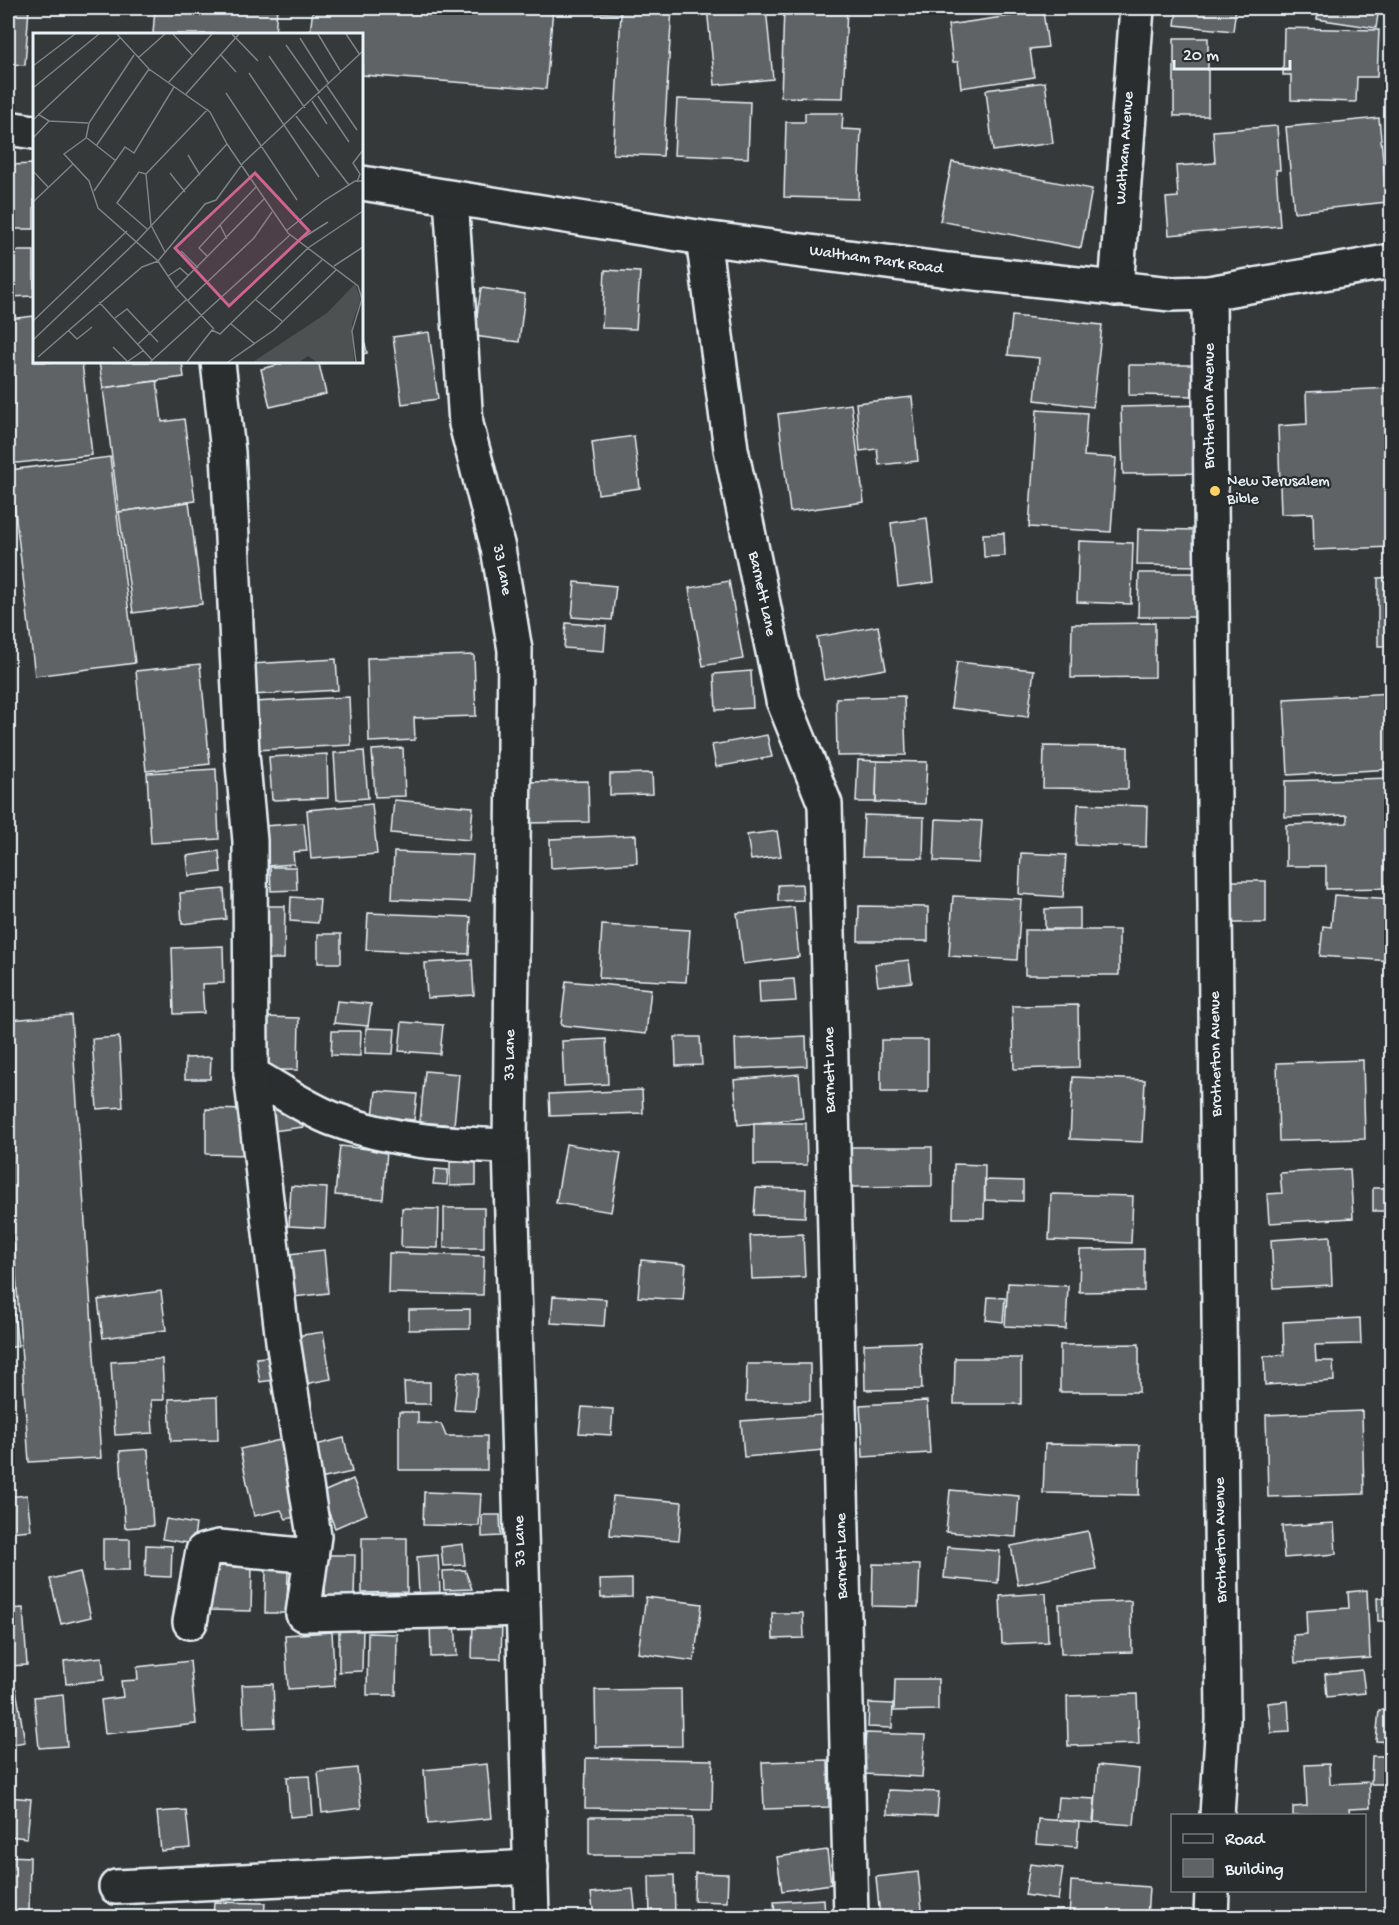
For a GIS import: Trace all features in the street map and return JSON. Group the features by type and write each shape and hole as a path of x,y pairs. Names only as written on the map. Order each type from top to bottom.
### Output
{"street":[{"name":"Waltham Avenue","path":"1116,289 1137,8"},
{"path":"8,128 33,132"},
{"name":"Waltham Park Road","path":"363,183 703,238 1171,294 1209,293 1392,261"},
{"name":"33 Lane","path":"451,198 466,424 498,548 515,650 510,1146 532,1917"},
{"name":"Barnett Lane","path":"703,238 731,449 783,700 825,804 852,1917"},
{"name":"Brotherton Avenue","path":"1209,293 1223,1720 1217,1814"},
{"path":"218,363 228,452 242,754 250,842 251,1074 283,1341 314,1536 303,1614 523,1609"},
{"path":"251,1074 331,1118 373,1132 431,1144 510,1146"},
{"path":"190,1622 203,1551 219,1547 311,1556"},
{"path":"116,1887 531,1867"},
{"path":"1210,1917 1212,1892"}],"building":[{"path":"8,8 29,8 25,65 8,64"},
{"path":"155,8 277,8 275,33 153,33"},
{"path":"313,8 553,8 546,89 363,75 363,33 310,33"},
{"path":"567,8 672,8 663,156 613,154 621,14 567,11"},
{"path":"707,8 766,8 773,79 715,85"},
{"path":"784,8 847,8 843,98 781,97"},
{"path":"1177,8 1236,8 1233,31 1175,25"},
{"path":"1319,8 1379,8 1376,28 1317,19"},
{"path":"1043,11 1048,47 1030,49 1034,77 961,88 958,62 953,62 948,25"},
{"path":"1284,28 1379,30 1377,77 1357,77 1356,102 1291,100 1291,75 1283,75"},
{"path":"1174,38 1208,38 1208,116 1174,116"},
{"path":"1045,82 1053,143 993,151 986,90"},
{"path":"677,99 750,102 748,158 674,155"},
{"path":"805,113 843,113 842,129 861,130 858,199 784,197 786,122 805,122"},
{"path":"1379,118 1387,202 1294,212 1286,127"},
{"path":"1277,126 1280,170 1276,170 1280,226 1169,235 1166,198 1178,197 1176,166 1215,163 1213,131"},
{"path":"952,162 1092,189 1081,248 940,221"},
{"path":"33,164 33,229 8,229 8,165"},
{"path":"8,251 33,251 33,296 8,297"},
{"path":"605,270 640,272 636,329 602,328"},
{"path":"481,288 525,294 519,342 474,336"},
{"path":"33,316 33,363 82,363 92,455 8,464 8,319"},
{"path":"1012,316 1102,325 1093,407 1035,400 1039,358 1008,355"},
{"path":"429,332 438,399 402,404 393,337"},
{"path":"363,335 367,353 363,354"},
{"path":"99,363 182,363 184,377 103,388"},
{"path":"324,363 319,364 326,394 270,407 261,369 281,364"},
{"path":"1129,365 1200,365 1199,396 1129,395"},
{"path":"157,381 162,422 184,419 195,501 119,512 103,388"},
{"path":"1392,388 1392,547 1314,550 1313,513 1281,514 1278,426 1307,424 1306,392"},
{"path":"912,397 918,461 879,465 877,449 860,451 856,403"},
{"path":"851,404 864,502 790,512 778,414"},
{"path":"1203,405 1204,473 1123,474 1121,407"},
{"path":"1037,410 1087,413 1084,456 1116,458 1111,532 1029,527"},
{"path":"634,436 640,488 598,494 592,442"},
{"path":"110,457 135,663 35,676 10,470"},
{"path":"189,502 202,604 133,613 119,512"},
{"path":"927,518 934,582 898,587 891,523"},
{"path":"1138,529 1200,530 1199,566 1137,565"},
{"path":"1004,533 1005,556 984,557 983,534"},
{"path":"1079,541 1133,543 1131,604 1077,602"},
{"path":"1139,573 1201,573 1201,617 1138,617"},
{"path":"1392,577 1392,646 1378,646 1378,578"},
{"path":"729,581 743,659 703,666 689,588"},
{"path":"575,582 616,586 612,620 572,617"},
{"path":"566,623 606,626 604,651 564,648"},
{"path":"1155,623 1155,677 1071,678 1072,624"},
{"path":"878,626 886,669 824,680 817,637"},
{"path":"474,655 476,716 414,718 415,740 369,742 367,658"},
{"path":"336,659 338,690 252,695 251,664"},
{"path":"957,662 1034,670 1028,717 951,708"},
{"path":"200,664 210,764 146,771 136,671"},
{"path":"751,671 753,708 716,710 714,674"},
{"path":"1392,693 1392,769 1288,775 1284,699"},
{"path":"904,696 906,755 837,756 836,698"},
{"path":"349,697 351,745 255,750 253,702"},
{"path":"767,735 772,757 716,767 712,745"},
{"path":"1044,746 1128,747 1128,789 1043,788"},
{"path":"403,748 405,796 375,797 372,750"},
{"path":"364,751 368,798 337,800 334,753"},
{"path":"327,754 328,798 272,800 269,757"},
{"path":"858,760 877,761 876,802 856,802"},
{"path":"877,761 927,762 925,804 876,802"},
{"path":"216,769 219,839 151,843 147,773"},
{"path":"652,773 653,794 610,795 610,774"},
{"path":"1392,778 1392,888 1326,889 1326,866 1286,866 1286,825 1347,823 1347,815 1285,817 1285,781"},
{"path":"588,781 589,822 527,823 527,782"},
{"path":"394,800 473,807 470,840 391,833"},
{"path":"372,804 377,854 311,859 307,810"},
{"path":"1078,804 1147,806 1146,847 1076,845"},
{"path":"864,815 924,817 923,858 862,857"},
{"path":"936,819 982,821 979,863 934,861"},
{"path":"304,823 307,851 293,852 294,864 267,866 264,826"},
{"path":"777,831 781,856 751,860 747,835"},
{"path":"636,835 637,863 551,868 550,839"},
{"path":"219,851 221,872 189,876 187,856"},
{"path":"394,852 473,855 470,902 392,899"},
{"path":"1021,853 1066,855 1063,897 1019,894"},
{"path":"270,867 296,867 297,890 271,891"},
{"path":"1229,881 1266,881 1266,923 1229,923"},
{"path":"802,884 803,900 778,901 778,885"},
{"path":"224,889 226,919 182,924 180,893"},
{"path":"1334,895 1392,899 1392,961 1320,956 1323,926 1331,927"},
{"path":"953,896 1021,899 1017,960 949,956"},
{"path":"291,897 320,899 318,923 290,921"},
{"path":"254,906 285,906 284,959 254,959"},
{"path":"859,906 928,907 928,941 858,941"},
{"path":"794,907 799,957 743,964 737,913"},
{"path":"1080,908 1080,929 1045,929 1045,909"},
{"path":"368,913 471,917 469,954 366,950"},
{"path":"602,925 690,930 686,982 599,978"},
{"path":"1025,930 1119,930 1119,975 1025,975"},
{"path":"318,934 341,934 341,963 318,963"},
{"path":"223,946 224,983 202,984 204,1013 174,1014 172,948"},
{"path":"472,960 474,995 427,998 425,963"},
{"path":"909,960 912,982 878,986 875,964"},
{"path":"794,979 796,1001 760,1003 759,981"},
{"path":"566,981 651,989 646,1034 561,1025"},
{"path":"337,1001 371,1004 368,1026 334,1023"},
{"path":"1078,1005 1079,1067 1014,1069 1012,1006"},
{"path":"71,1015 101,1458 29,1462 8,1158 8,1020"},
{"path":"264,1017 299,1018 298,1070 262,1070"},
{"path":"402,1022 443,1025 440,1054 399,1051"},
{"path":"366,1028 395,1029 393,1054 365,1053"},
{"path":"332,1031 361,1031 360,1056 331,1055"},
{"path":"806,1036 807,1066 736,1069 735,1039"},
{"path":"119,1037 123,1107 97,1109 92,1039"},
{"path":"675,1037 700,1037 702,1065 676,1066"},
{"path":"606,1039 608,1084 564,1086 562,1041"},
{"path":"881,1040 928,1040 928,1092 881,1092"},
{"path":"211,1057 210,1079 185,1079 185,1058"},
{"path":"1363,1060 1365,1139 1279,1141 1277,1063"},
{"path":"425,1071 459,1074 454,1125 420,1122"},
{"path":"799,1074 803,1118 738,1125 734,1080"},
{"path":"1073,1077 1145,1080 1142,1142 1070,1139"},
{"path":"642,1090 643,1113 550,1116 549,1094"},
{"path":"376,1091 417,1094 414,1120 373,1116"},
{"path":"299,1101 303,1127 273,1131 270,1104"},
{"path":"206,1109 249,1110 248,1155 206,1154"},
{"path":"754,1123 806,1123 807,1165 754,1165"},
{"path":"566,1144 621,1153 611,1212 556,1203"},
{"path":"340,1146 387,1151 383,1199 335,1195"},
{"path":"846,1147 932,1147 932,1186 846,1187"},
{"path":"450,1162 476,1162 476,1185 450,1186"},
{"path":"954,1164 985,1165 984,1218 953,1218"},
{"path":"435,1169 448,1170 447,1185 433,1184"},
{"path":"1350,1169 1353,1218 1269,1223 1267,1194 1282,1193 1280,1173"},
{"path":"985,1180 1023,1181 1023,1201 985,1200"},
{"path":"291,1186 327,1188 325,1228 289,1226"},
{"path":"756,1188 806,1189 805,1217 754,1215"},
{"path":"1373,1188 1392,1188 1392,1211 1373,1211"},
{"path":"1051,1194 1133,1196 1131,1243 1049,1240"},
{"path":"402,1208 439,1209 438,1248 401,1247"},
{"path":"444,1208 484,1208 484,1248 444,1248"},
{"path":"803,1234 805,1277 752,1279 750,1236"},
{"path":"1330,1236 1332,1285 1274,1288 1271,1240"},
{"path":"1144,1249 1144,1291 1079,1292 1080,1250"},
{"path":"324,1250 328,1293 285,1298 280,1255"},
{"path":"389,1253 484,1256 483,1295 388,1293"},
{"path":"641,1260 686,1264 683,1300 638,1297"},
{"path":"1008,1283 1068,1286 1066,1329 1005,1326"},
{"path":"8,1290 11,1290 18,1346 8,1348"},
{"path":"161,1291 166,1330 103,1338 98,1300"},
{"path":"553,1296 606,1299 604,1326 551,1323"},
{"path":"988,1297 1005,1298 1003,1322 986,1320"},
{"path":"470,1309 470,1329 409,1330 409,1310"},
{"path":"1360,1318 1361,1344 1315,1345 1316,1361 1333,1361 1334,1381 1265,1385 1264,1356 1284,1355 1283,1322"},
{"path":"323,1332 331,1379 304,1384 296,1336"},
{"path":"920,1342 922,1389 865,1390 864,1344"},
{"path":"1139,1344 1139,1392 1060,1392 1060,1345"},
{"path":"277,1356 280,1379 260,1382 256,1358"},
{"path":"955,1358 1021,1358 1021,1404 954,1404"},
{"path":"162,1359 164,1400 151,1400 153,1433 115,1435 111,1362"},
{"path":"747,1364 810,1364 810,1401 746,1401"},
{"path":"458,1372 478,1374 475,1411 454,1410"},
{"path":"404,1382 430,1382 430,1404 405,1404"},
{"path":"217,1397 218,1440 171,1441 169,1399"},
{"path":"927,1401 930,1453 863,1457 860,1405"},
{"path":"582,1407 613,1409 611,1435 579,1433"},
{"path":"1362,1411 1364,1494 1268,1497 1266,1415"},
{"path":"399,1412 418,1412 418,1423 441,1424 446,1436 487,1436 487,1470 399,1470"},
{"path":"821,1415 824,1450 744,1457 741,1421"},
{"path":"289,1438 305,1515 286,1519 281,1510 254,1516 240,1449"},
{"path":"344,1438 352,1472 320,1479 312,1446"},
{"path":"1045,1444 1140,1445 1139,1495 1043,1493"},
{"path":"148,1449 153,1526 125,1528 120,1451"},
{"path":"353,1479 367,1514 335,1528 321,1493"},
{"path":"950,1490 1019,1496 1016,1537 946,1532"},
{"path":"424,1492 481,1494 479,1526 423,1525"},
{"path":"27,1495 31,1530 8,1532 8,1497"},
{"path":"613,1496 682,1502 679,1540 610,1535"},
{"path":"482,1515 500,1515 501,1536 482,1537"},
{"path":"166,1519 196,1524 193,1544 162,1539"},
{"path":"1334,1523 1336,1554 1284,1558 1282,1526"},
{"path":"1088,1531 1096,1569 1018,1585 1011,1546"},
{"path":"362,1538 407,1538 407,1592 362,1593"},
{"path":"103,1539 130,1539 130,1570 103,1570"},
{"path":"463,1544 465,1565 443,1566 441,1547"},
{"path":"146,1545 172,1546 171,1577 145,1576"},
{"path":"947,1547 1000,1551 998,1583 944,1578"},
{"path":"325,1555 355,1555 354,1598 325,1598"},
{"path":"438,1555 440,1592 419,1593 417,1557"},
{"path":"873,1564 920,1565 918,1607 872,1606"},
{"path":"210,1566 252,1567 251,1611 208,1610"},
{"path":"266,1569 288,1570 287,1613 265,1613"},
{"path":"465,1570 472,1589 444,1590 443,1571"},
{"path":"80,1572 91,1617 61,1624 50,1579"},
{"path":"632,1579 632,1597 601,1598 600,1580"},
{"path":"1367,1590 1370,1658 1295,1663 1293,1635 1307,1634 1306,1611 1349,1608 1348,1592"},
{"path":"1046,1593 1048,1642 1002,1644 1000,1596"},
{"path":"646,1597 702,1604 694,1661 638,1653"},
{"path":"1392,1597 1392,1621 1378,1621 1377,1598"},
{"path":"1131,1601 1132,1652 1061,1654 1059,1604"},
{"path":"23,1608 27,1665 8,1666 8,1609"},
{"path":"772,1613 803,1613 804,1638 773,1639"},
{"path":"455,1620 457,1656 431,1657 430,1621"},
{"path":"473,1620 502,1621 501,1659 472,1658"},
{"path":"339,1626 363,1626 362,1671 339,1672"},
{"path":"332,1632 335,1686 288,1689 285,1635"},
{"path":"368,1633 397,1634 396,1695 367,1695"},
{"path":"102,1657 104,1680 66,1684 64,1661"},
{"path":"190,1661 196,1724 105,1734 101,1700 123,1697 121,1681 138,1680 137,1667"},
{"path":"1362,1670 1365,1693 1327,1697 1325,1674"},
{"path":"895,1679 938,1679 938,1710 894,1711"},
{"path":"273,1684 275,1727 244,1728 242,1685"},
{"path":"16,1689 25,1742 8,1745 8,1690"},
{"path":"681,1689 682,1746 596,1747 595,1690"},
{"path":"63,1694 67,1746 39,1748 34,1697"},
{"path":"1137,1694 1139,1744 1068,1746 1067,1696"},
{"path":"1288,1701 1290,1732 1271,1733 1268,1703"},
{"path":"869,1703 893,1704 892,1728 868,1727"},
{"path":"1379,1710 1392,1710 1392,1742 1376,1741"},
{"path":"866,1733 925,1735 922,1777 863,1774"},
{"path":"1372,1756 1392,1756 1392,1784 1371,1784"},
{"path":"586,1758 713,1760 712,1810 585,1808"},
{"path":"828,1760 829,1807 764,1809 762,1762"},
{"path":"487,1764 492,1818 428,1824 424,1770"},
{"path":"1329,1764 1330,1784 1369,1782 1370,1808 1349,1809 1350,1814 1293,1814 1293,1807 1307,1806 1305,1765"},
{"path":"1098,1765 1139,1769 1134,1825 1094,1822"},
{"path":"357,1768 361,1808 322,1813 318,1772"},
{"path":"310,1776 313,1815 290,1817 287,1777"},
{"path":"888,1790 939,1792 937,1816 887,1814"},
{"path":"8,1797 31,1799 27,1838 8,1836"},
{"path":"1058,1797 1095,1799 1093,1823 1056,1820"},
{"path":"186,1810 190,1848 161,1851 157,1812"},
{"path":"589,1817 693,1817 693,1855 589,1855"},
{"path":"1038,1819 1079,1822 1077,1847 1036,1844"},
{"path":"827,1850 831,1884 782,1891 777,1857"},
{"path":"8,1856 30,1857 29,1913 8,1913"},
{"path":"1030,1864 1063,1868 1058,1900 1025,1895"},
{"path":"918,1872 923,1918 880,1918 876,1877"},
{"path":"695,1873 728,1874 727,1902 694,1901"},
{"path":"674,1875 675,1918 650,1918 649,1876"},
{"path":"1071,1881 1149,1887 1147,1918 1069,1918"},
{"path":"633,1889 636,1918 594,1918 591,1893"},
{"path":"824,1899 825,1918 775,1918 774,1902"},
{"path":"214,1902 265,1903 264,1918 213,1918"}],"place":[{"name":"New Jerusalem Bible","path":"1215,491"}]}
